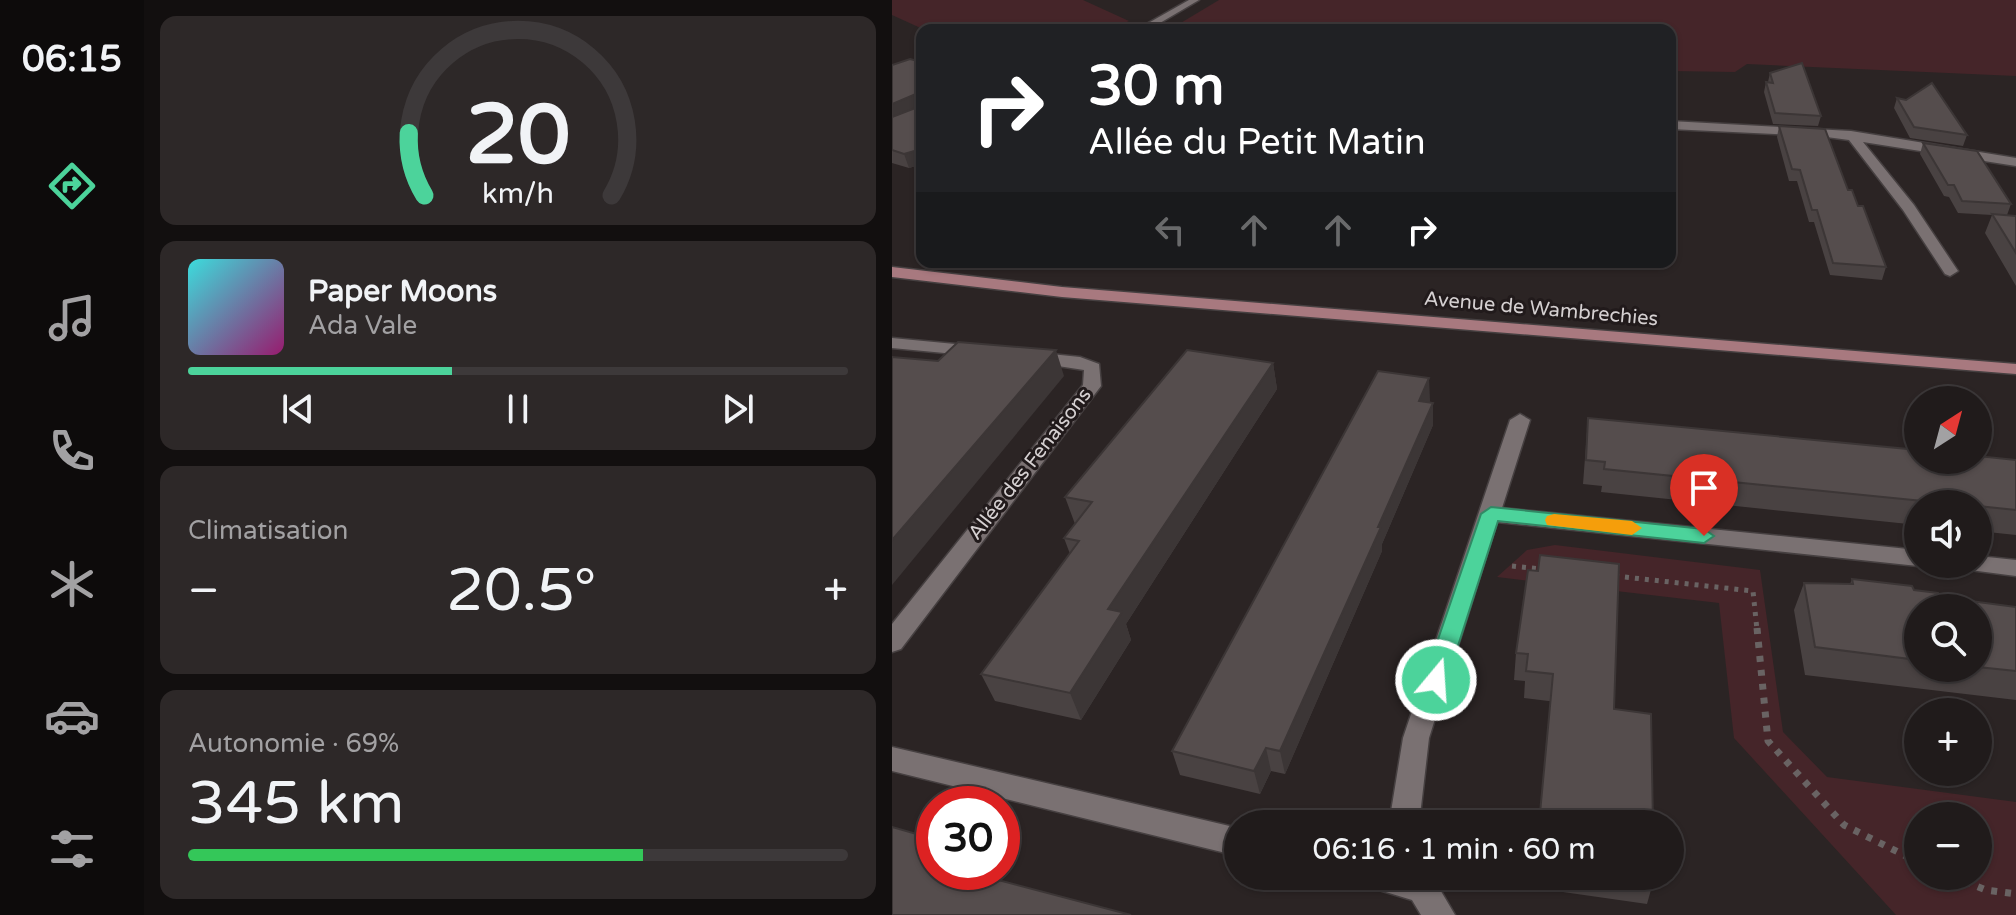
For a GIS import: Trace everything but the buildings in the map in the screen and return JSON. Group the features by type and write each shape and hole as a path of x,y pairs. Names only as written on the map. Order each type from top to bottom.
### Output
{"main road":[{"name":"Avenue de Wambrechies","path":"892,272 1062,292 2016,369"},
{"name":"Avenue de Wambrechies","path":"892,285 1062,292"}],"street":[{"path":"1152,24 1195,0"},
{"path":"1676,125 1851,135 2016,162"},
{"path":"1851,135 1909,208 1950,271"},
{"name":"Allée des Fenaisons","path":"892,343 1080,362 1093,368 1095,377 1092,386 892,642"},
{"path":"1406,810 1416,738 1520,420"},
{"path":"1491,514 1904,557"},
{"path":"1992,565 2016,568"},
{"path":"892,759 1224,839"},
{"path":"1423,890 1439,915"}],"path":[{"path":"1475,562 1552,570"},
{"path":"1598,575 1753,591 1768,741 1844,825 1904,855"},
{"path":"1986,890 2016,894"}],"shaded area":[{"path":"892,0 1083,0 1129,21 1123,24 916,26 892,15"},
{"path":"1219,0 2016,0 2016,76 1747,64 1735,72 1676,71 1676,24 1179,24"},
{"path":"1555,545 1760,570 1783,732 1827,777 2016,802 2016,915 1896,915 1734,738 1719,603 1497,577 1527,550"}],"slow traffic":[{"path":"1554,520 1632,528"}],"route":[{"path":"1436,680 1491,514 1704,536"}]}
